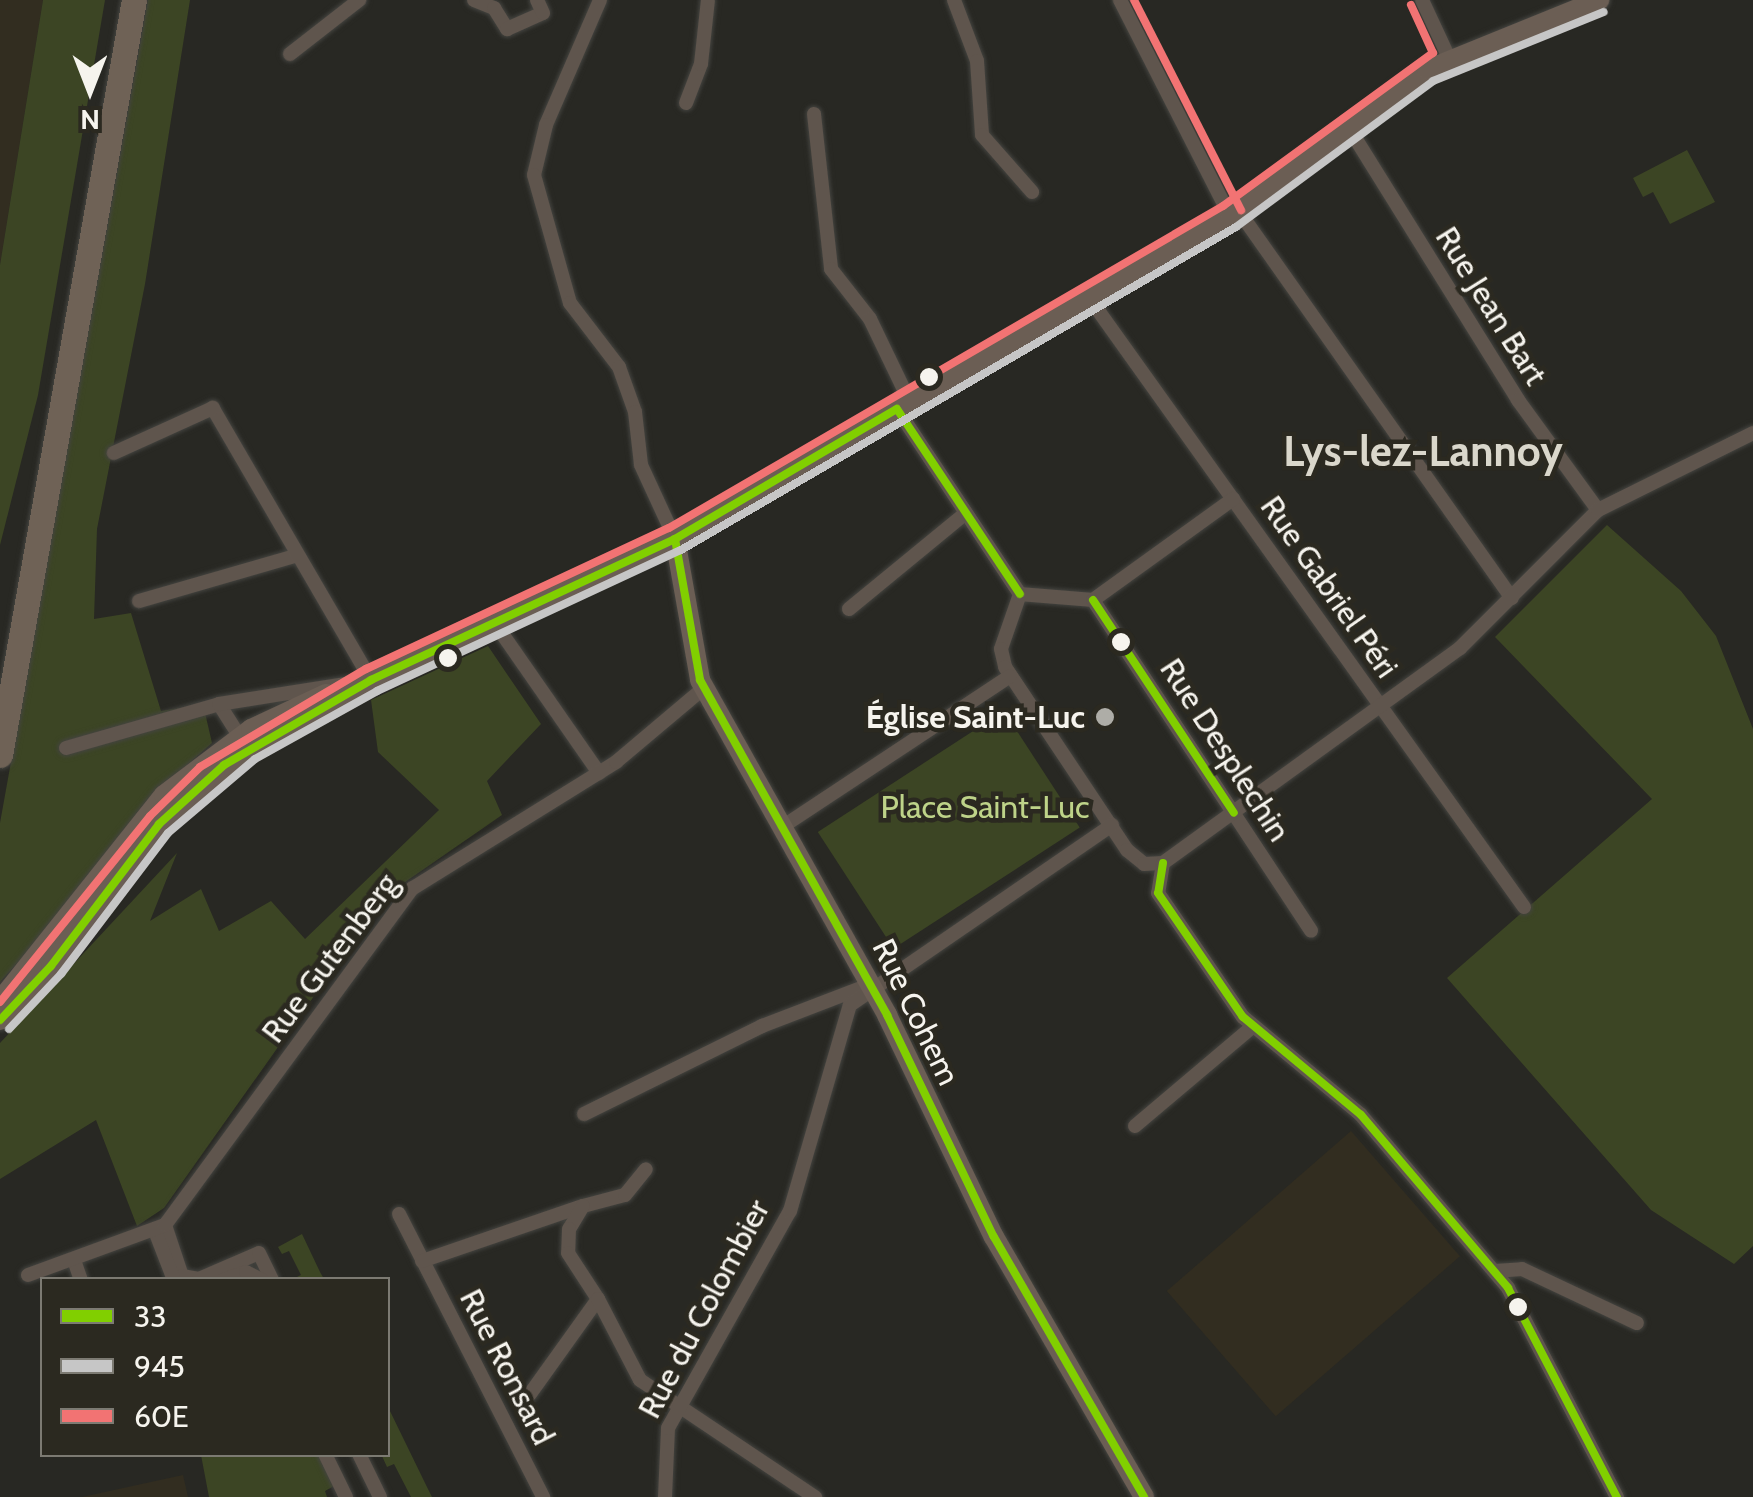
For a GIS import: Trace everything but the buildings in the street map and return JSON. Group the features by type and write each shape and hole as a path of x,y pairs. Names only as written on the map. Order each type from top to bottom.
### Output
{"highway":[{"path":"0,683 121,0"},
{"path":"0,755 134,0"}],"street":[{"path":"290,54 359,0"},
{"path":"484,1 507,29 543,13 537,0"},
{"path":"600,0 546,125 534,176 570,303 619,367 636,412 642,465 675,539"},
{"path":"686,103 700,64 708,0"},
{"path":"954,0 977,61 982,135 1015,165 1032,192"},
{"path":"1120,0 1234,213 1512,598"},
{"path":"1422,0 1449,58"},
{"path":"0,1000 152,808 307,701 371,680 675,539 1234,213 1346,125 1449,58 1599,0"},
{"path":"814,114 830,269 870,319 904,406 966,513 1020,594"},
{"name":"Rue Jean Bart","path":"1346,125 1509,386 1598,510"},
{"name":"Rue Gabriel Péri","path":"1090,299 1524,907"},
{"path":"114,453 213,408 295,556 314,574 371,680"},
{"path":"1020,594 1001,649 1010,676 1136,859 1163,863 1460,648 1598,510 1753,433"},
{"path":"1020,594 1093,600 1233,499"},
{"path":"849,609 966,513"},
{"name":"Rue Cohem","path":"675,539 704,688 871,985 994,1237 1144,1497"},
{"path":"140,600 295,556"},
{"name":"Rue Desplechin","path":"1093,600 1311,931"},
{"path":"494,622 599,773"},
{"path":"782,828 1010,676"},
{"path":"66,748 219,704 371,680"},
{"name":"Rue Gutenberg","path":"155,1230 413,888 599,773 704,688"},
{"path":"219,704 244,743"},
{"path":"0,1020 42,976 159,824 244,743"},
{"path":"584,1114 762,1026 871,985 1112,825"},
{"path":"1163,863 1158,893 1252,1028 1361,1115 1495,1271 1617,1497"},
{"name":"Rue du Colombier","path":"666,1497 664,1442 677,1407 783,1226 844,1014 871,985"},
{"path":"1135,1126 1252,1028"},
{"name":"Rue Ronsard","path":"422,1262 625,1195 646,1168"},
{"path":"583,1206 569,1229 568,1253 598,1299 632,1370 677,1407 814,1497"},
{"name":"Rue Ronsard","path":"399,1214 543,1497"},
{"path":"28,1275 155,1230"},
{"path":"155,1230 163,1277"},
{"path":"155,1230 173,1277"},
{"path":"155,1230 182,1276 188,1277"},
{"path":"204,1277 259,1253 271,1277"},
{"path":"74,1260 80,1277"},
{"path":"1495,1271 1522,1269 1637,1323"},
{"path":"232,1277 246,1272 256,1277"},
{"name":"Rue Ronsard","path":"530,1394 598,1299"},
{"path":"326,1457 346,1497"},
{"path":"351,1457 371,1497"},
{"path":"360,1457 380,1497"}],"shaded area":[{"path":"0,0 43,0 0,265"},
{"path":"1351,1131 1460,1256 1276,1416 1167,1291"},
{"path":"183,1475 188,1497 82,1497"}],"green space":[{"path":"43,0 105,0 38,395 0,545 0,265"},
{"path":"148,0 190,0 145,284 97,529 94,619 131,613 161,711 203,704 212,743 146,801 77,897 0,982 0,823"},
{"path":"1687,150 1715,202 1670,224 1653,192 1643,197 1633,178"},
{"path":"1607,525 1681,591 1716,636 1753,729 1753,1246 1734,1264 1651,1210 1447,978 1652,799 1495,637"},
{"path":"488,646 541,724 487,781 502,815 385,896 164,1208 137,1226 96,1120 0,1179 0,1043 177,853 150,921 201,889 219,931 271,901 305,939 439,810 378,752 371,700"},
{"name":"Place Saint-Luc","path":"1004,711 1080,828 894,948 818,832"},
{"path":"302,1234 323,1277 297,1277 301,1275 289,1251 282,1254 278,1247"},
{"path":"390,1411 432,1497 411,1497 394,1464 387,1467 382,1457 390,1457"},
{"path":"201,1457 324,1457 334,1486 325,1491 327,1497 209,1497"}],"transit line":[{"name":"60E","path":"1134,0 1241,210"},
{"name":"60E","path":"0,1002 150,816 200,767 366,669 669,528 1223,206 1433,53 1411,5"},
{"name":"945","path":"9,1029 61,974 168,833 255,759 377,691 681,550 1236,227 1433,81 1604,12"},
{"name":"33","path":"897,409 1020,594"},
{"name":"33","path":"0,1020 51,966 159,824 224,765 371,680 675,539 897,409"},
{"name":"33","path":"675,539 700,680 887,1015 994,1237 1144,1497"},
{"name":"33","path":"1093,600 1234,813"},
{"name":"33","path":"1163,863 1158,893 1243,1017 1361,1115 1508,1288 1617,1497"}],"place":[{"name":"Église Saint-Luc","path":"1105,717"}],"district":[{"name":"Lys-lez-Lannoy","path":"1423,451"}]}
